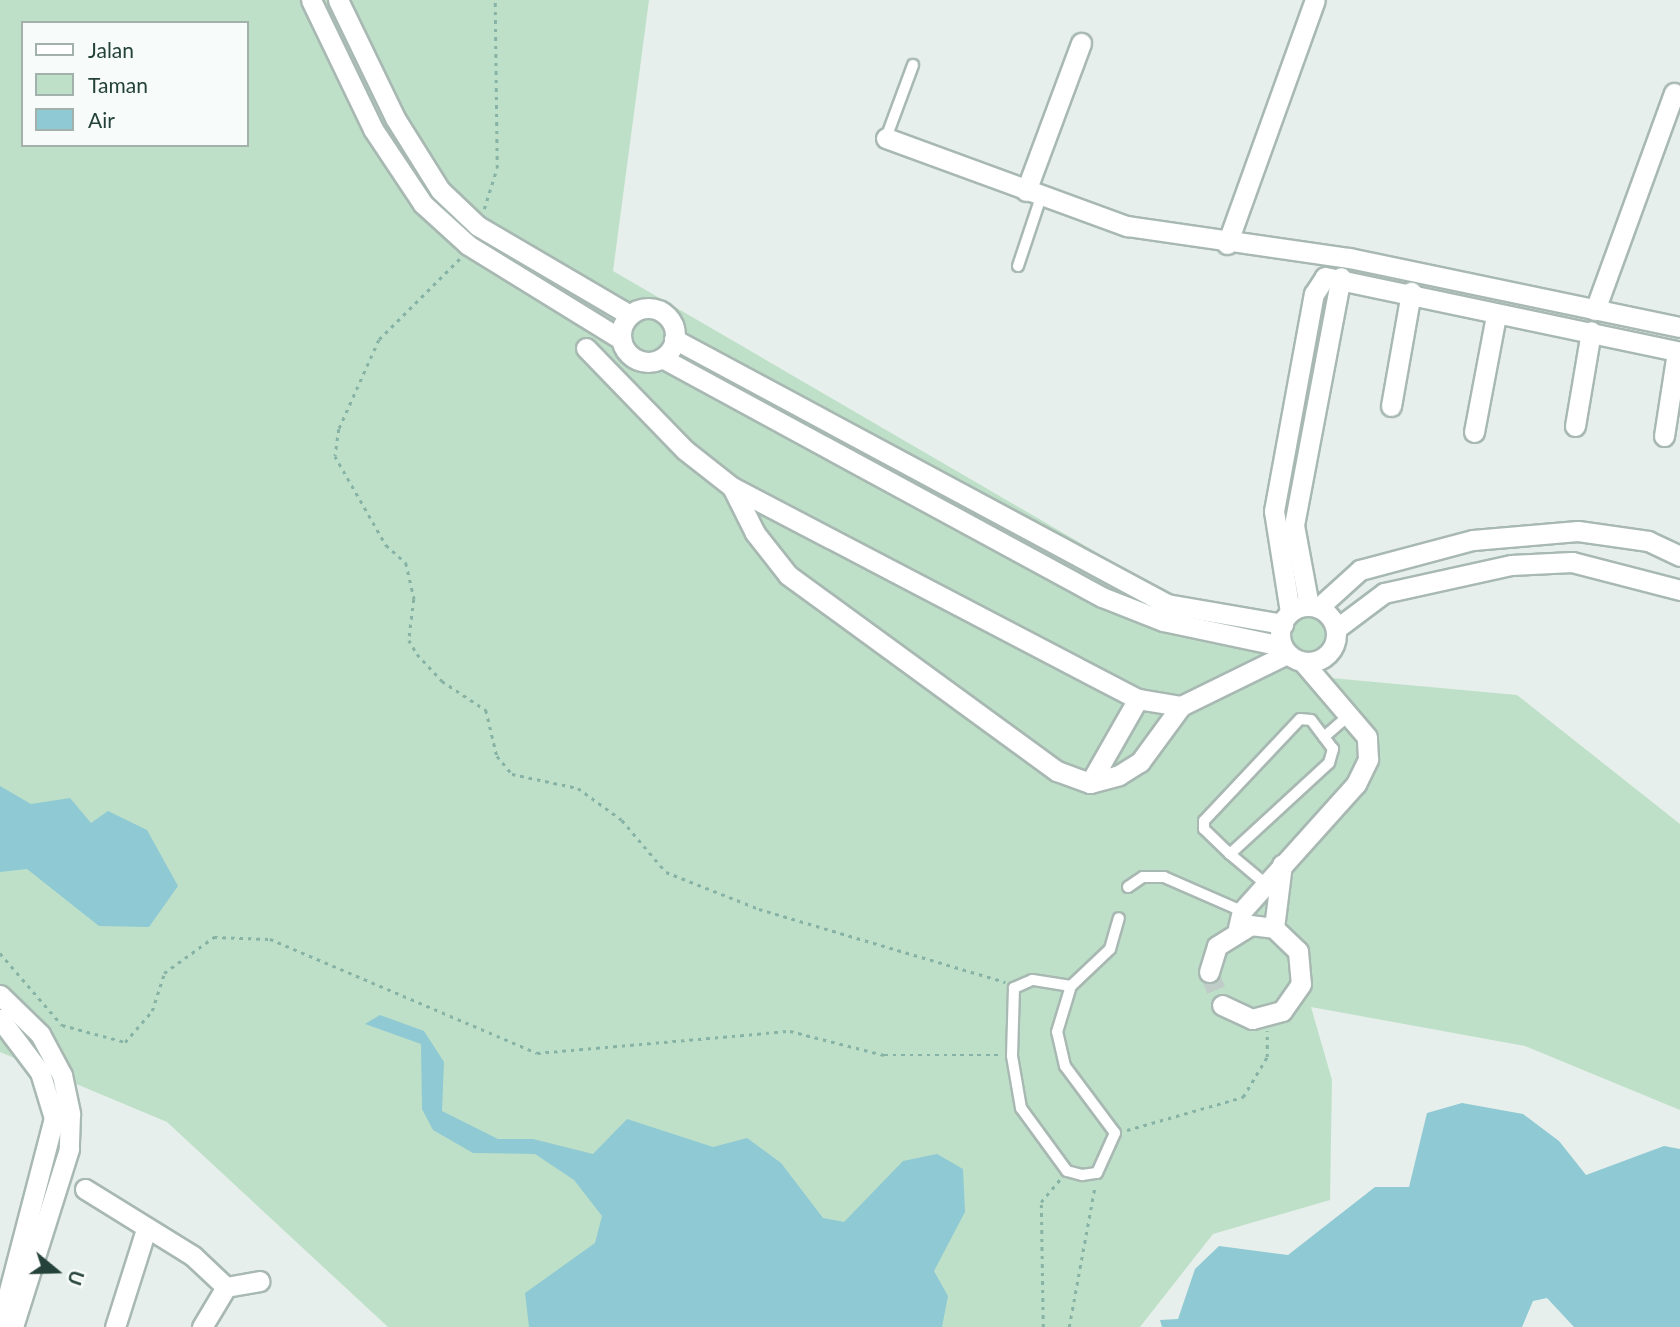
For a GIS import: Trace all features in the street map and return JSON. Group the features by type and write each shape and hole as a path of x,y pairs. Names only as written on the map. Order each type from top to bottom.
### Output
{"street":[{"path":"311,0 373,129 406,181 468,245 621,339 636,360 662,358 1102,597 1163,621 1291,654 1328,654 1336,629 1384,593 1511,565 1572,562 1680,590 1680,577"},
{"path":"338,0 416,157 478,226 630,315"},
{"path":"1227,244 1315,0"},
{"path":"1033,194 1081,43"},
{"path":"1595,310 1674,93"},
{"path":"886,138 1033,194 1127,226 1227,244 1349,258 1680,327"},
{"path":"468,245 478,226"},
{"path":"1291,654 1300,612 1274,511 1314,294 1325,277 1341,276 1496,316 1591,331 1679,352 1664,436"},
{"path":"1391,406 1411,292"},
{"path":"621,339 630,315 645,309 660,312 674,339 1167,604 1300,612 1336,629"},
{"path":"1474,432 1496,316"},
{"path":"1575,426 1591,331"},
{"path":"662,358 674,339"},
{"path":"586,348 685,450 732,488 1138,699 1181,706"},
{"path":"732,488 755,533 788,575 1046,764 1090,783 1140,762 1181,706 1291,654"},
{"path":"1300,612 1360,570 1484,538 1578,531 1648,541 1680,556"},
{"path":"1273,928 1272,889 1282,864 1365,770 1367,737 1350,714 1291,654"},
{"path":"1090,783 1138,699"},
{"path":"1209,972 1217,946 1240,919 1272,889"},
{"path":"1222,1005 1238,1016 1267,1017 1294,999 1302,967 1288,937 1273,928 1240,919"},
{"path":"0,995 40,1034 62,1075 71,1114 69,1149 13,1327"},
{"path":"0,1020 40,1072 54,1118 0,1325"},
{"path":"85,1189 193,1256 226,1287"},
{"path":"115,1327 146,1229"},
{"path":"202,1327 226,1287 259,1281"}],"lane":[{"path":"886,138 913,65"},
{"path":"1018,266 1033,194"},
{"path":"1324,737 1350,714"},
{"path":"1230,853 1329,763 1334,749 1311,720 1300,719 1208,811 1204,829 1230,853 1272,889"},
{"path":"1128,887 1143,877 1164,877 1240,919"},
{"path":"1071,986 1031,980 1014,988 1012,1056 1021,1108 1067,1171 1097,1173 1115,1133 1065,1066 1057,1032 1071,986 1110,949 1119,918"}],"path":[{"path":"478,226 497,168 495,0"},
{"path":"468,245 438,288 379,340 339,429 335,456 386,545 406,563 414,599 410,640 417,654 442,681 474,696 486,710 498,756 512,774 578,788 622,820 666,872 759,908 989,972 1014,988"},
{"path":"0,953 62,1025 125,1042 152,1011 163,972 214,937 270,939 537,1053 790,1031 884,1055 1012,1056"},
{"path":"1115,1133 1243,1097 1267,1057 1267,1017"},
{"path":"1043,1327 1041,1202 1067,1171"},
{"path":"1069,1327 1097,1173"}],"green space":[{"path":"0,0 649,0 613,271 1309,676 1517,695 1680,824 1680,1110 1525,1046 1311,1007 1332,1080 1330,1200 1213,1234 1140,1327 388,1327 167,1122 0,1052"},
{"path":"1308,614 1322,619 1327,633 1322,647 1308,652 1294,647 1289,633 1294,619"}],"water":[{"path":"0,786 31,804 70,798 91,823 108,811 147,830 178,886 149,927 99,926 27,869 0,872"},
{"path":"380,1015 424,1031 444,1062 442,1111 498,1139 533,1139 593,1154 627,1119 713,1147 747,1138 781,1163 823,1218 844,1222 903,1161 937,1154 963,1169 965,1212 934,1271 948,1296 942,1327 529,1327 525,1293 595,1243 602,1216 574,1180 535,1154 473,1153 433,1130 422,1109 421,1044 365,1024"},
{"path":"1462,1103 1523,1114 1559,1141 1586,1175 1664,1146 1680,1149 1680,1327 1574,1327 1547,1298 1533,1301 1522,1327 1162,1327 1160,1320 1178,1319 1195,1269 1219,1246 1288,1255 1375,1187 1409,1187 1427,1113"}],"tunnel":[{"path":"1209,972 1222,1005"}]}
